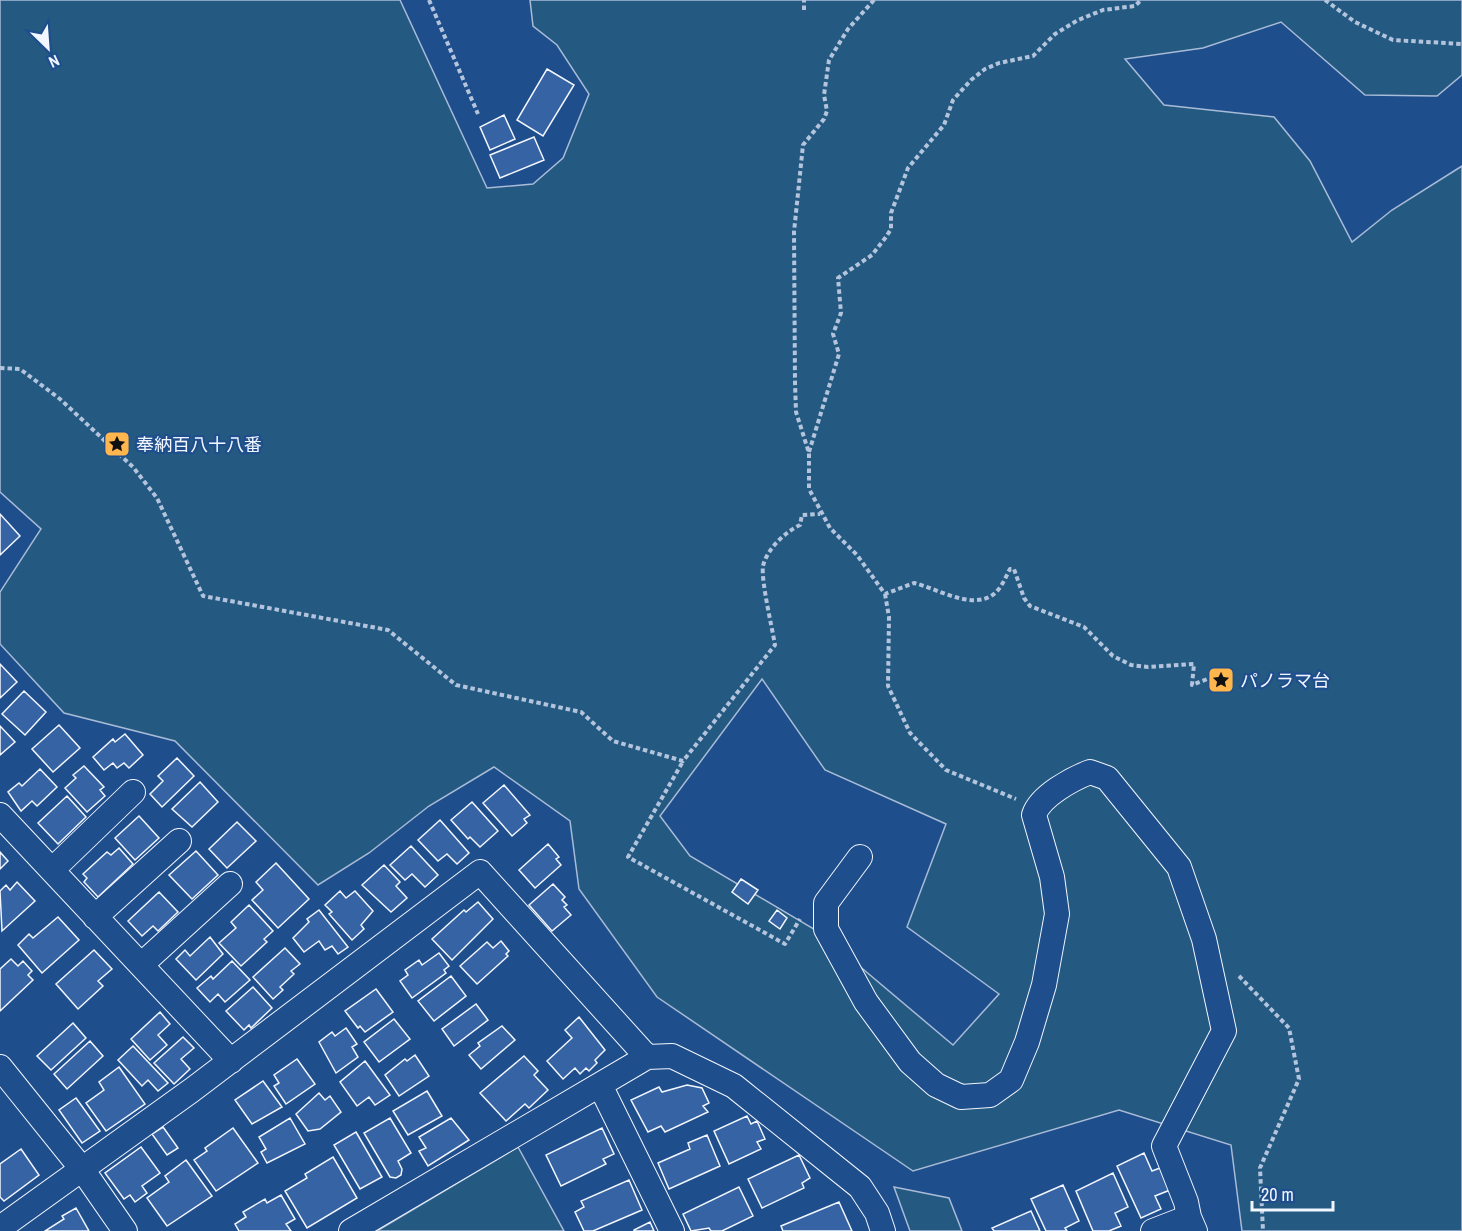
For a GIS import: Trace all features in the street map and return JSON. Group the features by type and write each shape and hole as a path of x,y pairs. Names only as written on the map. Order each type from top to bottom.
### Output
{"street":[{"path":"860,857 826,903 826,929 866,1002 910,1062 936,1085 961,1097 990,1095 1011,1080 1027,1042 1044,985 1057,914 1052,876 1034,815 1037,806 1076,778 1090,772 1107,778 1179,867 1204,939 1224,1031 1164,1146 1192,1224 1154,1231"},
{"path":"52,870 133,792"},
{"path":"0,815 231,1060"},
{"path":"95,917 179,841"},
{"path":"0,1228 231,1060 480,872 647,1057"},
{"path":"141,965 230,885"},
{"path":"351,1231 647,1057 672,1056 734,1086 860,1187 877,1213 884,1231"},
{"path":"0,1067 82,1169 125,1231"},
{"path":"600,1085 672,1231"}],"path":[{"path":"429,0 478,114"},
{"path":"804,0 804,10"},
{"path":"809,453 796,412 795,384 794,232 803,145 824,119 826,111 824,95 829,60 848,29 874,0"},
{"path":"1037,806 984,787 946,770 910,733 888,686 889,616 885,594 857,555 830,528 820,514 809,489 809,453 839,354 833,334 842,313 838,278 872,255 886,237 891,229 891,213 908,168 944,125 953,100 985,69 1033,56 1055,34 1078,20 1103,10 1135,6 1141,0"},
{"path":"1325,0 1355,22 1393,40 1462,44"},
{"path":"0,368 20,369 60,399 133,467 157,498 203,596 388,630 456,685 581,712 613,741 683,761 775,645 763,567 768,555 790,530 800,525 802,516 820,514"},
{"path":"885,594 914,583 948,596 973,599 990,597 999,589 1010,569 1014,568 1024,598 1030,606 1084,627 1113,656 1131,665 1194,664 1192,685 1215,676"},
{"path":"682,763 628,857 785,944 804,912 826,903"},
{"path":"1235,972 1289,1028 1299,1079 1260,1168 1263,1231"}],"shaded area":[{"path":"0,0 400,0 487,188 533,184 563,158 589,94 557,45 533,26 530,0 1462,0 1462,75 1437,96 1365,95 1281,22 1203,48 1125,59 1164,105 1274,117 1310,161 1352,242 1392,210 1462,166 1462,1231 1242,1231 1231,1145 1119,1110 913,1171 657,997 579,889 570,821 494,767 429,806 369,853 318,885 175,741 64,713 0,644 0,592 41,529 0,492","holes":["762,679 825,770 946,824 907,927 999,994 953,1045 819,932 690,856 660,816"]},
{"path":"518,1147 564,1231 377,1231"},
{"path":"894,1187 949,1198 962,1231 910,1231"}],"building":[{"path":"547,69 574,85 543,136 517,120"},
{"path":"504,115 515,139 490,150 480,127"},
{"path":"534,137 544,160 500,178 490,155"},
{"path":"0,514 20,536 0,555"},
{"path":"0,664 17,682 0,698"},
{"path":"24,691 46,712 25,735 2,714"},
{"path":"59,725 80,748 53,772 32,749"},
{"path":"0,726 15,742 0,755"},
{"path":"125,734 143,755 129,768 124,763 117,768 113,763 104,770 93,757 113,739 115,742"},
{"path":"177,758 194,776 162,807 150,794 163,781 158,776"},
{"path":"84,766 104,787 100,790 105,796 87,812 65,788 76,778 73,775"},
{"path":"40,769 57,787 37,806 32,801 21,811 8,792 19,783 22,786"},
{"path":"200,782 218,802 192,827 172,809"},
{"path":"504,785 530,815 524,819 527,823 512,836 483,803"},
{"path":"67,796 86,817 58,844 38,823"},
{"path":"472,802 498,831 480,847 470,837 468,839 451,820"},
{"path":"139,816 159,838 135,860 115,838"},
{"path":"440,820 469,853 457,864 447,854 438,861 418,840"},
{"path":"237,822 256,841 227,868 209,849"},
{"path":"548,844 559,857 556,859 561,865 535,888 519,870"},
{"path":"411,846 438,875 425,887 412,874 405,880 390,865"},
{"path":"119,848 133,864 98,897 84,882 87,878 83,874 107,852 111,855"},
{"path":"196,851 218,875 192,899 169,875"},
{"path":"0,852 8,861 0,869"},
{"path":"276,863 309,899 278,928 252,900 263,890 256,882"},
{"path":"384,865 400,882 396,886 407,898 391,912 362,885"},
{"path":"741,879 758,890 748,904 732,892"},
{"path":"17,882 35,901 2,931 0,891 6,885 10,890"},
{"path":"553,884 565,897 562,900 567,905 564,907 571,915 552,931 529,905"},
{"path":"340,891 346,898 355,891 373,911 361,925 364,929 352,940 329,914 332,912 325,905"},
{"path":"159,892 178,912 158,931 153,926 142,936 128,921"},
{"path":"478,902 493,919 452,960 432,939 464,910 466,912"},
{"path":"249,905 273,931 264,939 267,942 241,966 219,943 236,928 231,922"},
{"path":"319,910 348,947 338,954 332,946 325,950 319,941 304,952 293,938 309,922 307,919"},
{"path":"777,910 787,918 780,929 769,921"},
{"path":"58,917 79,940 42,973 18,945 29,934 33,938"},
{"path":"210,937 223,954 196,980 176,959 185,950 190,956"},
{"path":"501,941 509,951 506,954 508,956 477,984 460,966 487,942 493,948"},
{"path":"285,948 300,964 291,971 294,974 280,987 283,990 273,999 253,977"},
{"path":"94,950 112,969 98,981 103,986 78,1009 56,984"},
{"path":"439,953 449,966 444,970 446,973 412,998 400,981 408,975 405,970 419,960 422,965"},
{"path":"11,959 18,966 23,961 32,971 28,975 33,980 0,1011 0,969"},
{"path":"232,961 250,980 225,1002 218,994 210,1002 197,988 211,976 213,979"},
{"path":"451,976 466,996 434,1021 418,1001"},
{"path":"253,987 272,1008 251,1028 249,1025 244,1030 226,1011"},
{"path":"376,989 393,1012 365,1032 360,1026 358,1028 345,1011"},
{"path":"476,1004 488,1020 454,1046 442,1029"},
{"path":"160,1012 170,1024 158,1035 167,1045 150,1060 131,1039"},
{"path":"579,1017 605,1050 595,1060 597,1063 589,1071 586,1068 580,1074 575,1068 563,1079 547,1061 572,1038 565,1030"},
{"path":"394,1019 410,1039 379,1062 364,1042"},
{"path":"73,1023 86,1038 51,1070 37,1056"},
{"path":"502,1026 515,1040 481,1069 469,1055 480,1046 478,1043"},
{"path":"346,1028 357,1044 352,1047 358,1057 336,1073 319,1042 332,1032 335,1036"},
{"path":"183,1037 194,1048 181,1059 190,1069 174,1084 154,1063"},
{"path":"90,1041 103,1056 67,1089 54,1074"},
{"path":"133,1046 168,1083 158,1091 148,1080 142,1086 118,1060"},
{"path":"415,1055 429,1076 399,1096 385,1075 405,1059 407,1061"},
{"path":"524,1056 538,1071 534,1075 548,1090 529,1108 525,1104 506,1121 480,1093"},
{"path":"297,1059 315,1084 286,1104 274,1086 279,1083 274,1075"},
{"path":"365,1061 390,1095 375,1105 369,1097 357,1106 340,1082"},
{"path":"119,1067 145,1104 106,1131 86,1103 104,1090 99,1082"},
{"path":"263,1081 282,1107 252,1124 235,1100"},
{"path":"687,1085 702,1088 709,1103 703,1106 708,1112 665,1132 661,1126 648,1132 631,1100 659,1087 662,1092"},
{"path":"427,1091 442,1116 408,1135 393,1111"},
{"path":"319,1093 325,1100 330,1096 341,1112 320,1129 308,1131 296,1114"},
{"path":"76,1098 100,1131 82,1143 59,1110"},
{"path":"747,1116 751,1124 757,1121 765,1139 757,1142 761,1149 729,1164 714,1131"},
{"path":"290,1118 305,1144 267,1163 261,1152 266,1149 259,1137"},
{"path":"390,1118 411,1153 398,1161 402,1169 401,1175 396,1178 390,1177 364,1133"},
{"path":"451,1118 469,1140 428,1166 419,1151 426,1148 419,1137"},
{"path":"163,1127 178,1148 167,1155 152,1134"},
{"path":"233,1128 258,1163 216,1191 194,1160 207,1151 205,1148"},
{"path":"602,1128 614,1154 603,1159 606,1164 561,1186 546,1155"},
{"path":"356,1132 382,1177 360,1189 334,1145"},
{"path":"707,1135 720,1166 669,1189 658,1163 690,1149 688,1143"},
{"path":"141,1147 160,1173 142,1186 147,1193 135,1202 130,1195 124,1199 105,1173"},
{"path":"21,1149 39,1175 4,1201 0,1197 0,1164"},
{"path":"1144,1153 1152,1171 1160,1168 1170,1190 1155,1196 1161,1209 1141,1218 1117,1166"},
{"path":"799,1155 810,1178 802,1183 804,1188 762,1208 748,1179"},
{"path":"333,1157 357,1198 307,1228 285,1191 307,1178 305,1174"},
{"path":"186,1160 212,1196 167,1226 147,1198 169,1182 165,1176"},
{"path":"1113,1173 1128,1207 1115,1213 1121,1226 1109,1231 1093,1231 1076,1191"},
{"path":"629,1180 642,1210 593,1231 584,1231 575,1212 584,1207 581,1201"},
{"path":"1063,1185 1079,1221 1065,1228 1067,1231 1046,1231 1031,1199"},
{"path":"739,1187 753,1216 722,1231 711,1231 709,1228 691,1231 683,1214"},
{"path":"281,1195 295,1219 286,1224 291,1231 239,1231 235,1224 246,1217 243,1212 265,1199 267,1203"},
{"path":"839,1202 852,1231 783,1231 781,1226"},
{"path":"76,1208 89,1231 45,1231 64,1219 62,1216"},
{"path":"1031,1211 1040,1231 994,1231 992,1228"},
{"path":"650,1222 654,1231 634,1231 634,1230"}],"place":[{"name":"奉納百八十八番","path":"117,444"},
{"name":"パノラマ台","path":"1221,680"}]}
